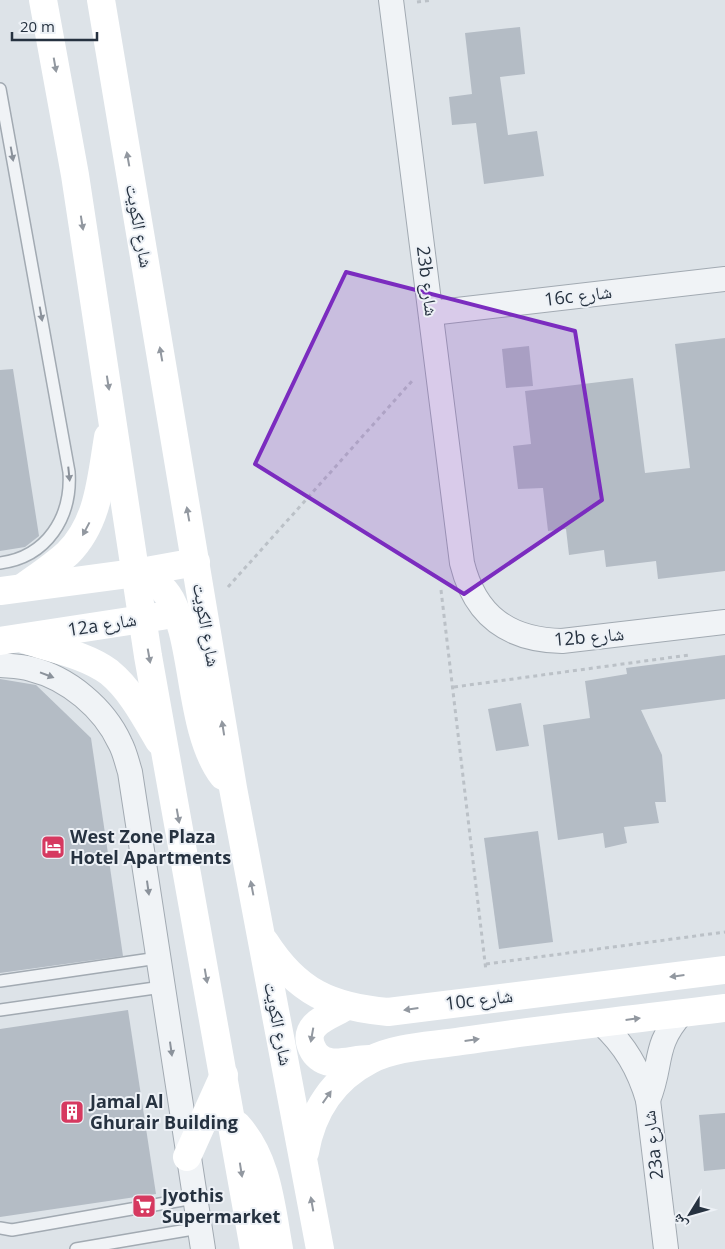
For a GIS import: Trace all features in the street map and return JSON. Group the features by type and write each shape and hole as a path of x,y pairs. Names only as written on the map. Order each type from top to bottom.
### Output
{"main road":[{"path":"43,0 76,184 135,573 233,1120 254,1249"},
{"name":"شارع الكويت","path":"101,0 196,562 201,605 210,753 219,770 233,788 320,1249"},
{"path":"11,590 61,559 84,533 97,504 112,414"},
{"path":"11,590 135,573 196,562"},
{"path":"135,573 162,587 171,600 201,605"},
{"name":"12a شارع","path":"10,639 143,619 201,605"},
{"path":"10,639 80,658 108,672 131,697 167,752"},
{"name":"10c شارع","path":"261,936 278,962 300,984 327,1000 348,1006 388,1012 725,970"},
{"path":"348,1006 316,1023 311,1030 311,1046 321,1059 329,1062 371,1059"},
{"path":"304,1158 308,1133 317,1110 331,1090 343,1078 371,1059 394,1051 725,1008"},
{"path":"187,1157 224,1075"},
{"path":"233,1120 255,1148 262,1165 279,1249"}],"street":[{"name":"23b شارع","path":"391,0 462,563"},
{"name":"16c شارع","path":"431,313 725,279"},
{"name":"12b شارع","path":"462,563 473,595 483,608 495,620 527,637 562,641 725,622"},
{"path":"0,665 31,669 57,679 81,694 103,716 120,742 130,772 187,1157 201,1238"},
{"name":"23a شارع","path":"648,1100 655,1081 660,1048 665,1035 682,1013"},
{"name":"23a شارع","path":"601,1023 619,1040 642,1078 648,1100 666,1249"}],"lane":[{"path":"0,89 69,472 70,488 62,520 52,535 39,548 23,557 0,563"},
{"path":"0,981 158,958"},
{"path":"0,1010 162,987"},
{"path":"0,1228 12,1230 194,1198"},
{"path":"76,1249 201,1238"}],"path":[{"path":"201,605 413,380"},
{"path":"454,687 696,654"},
{"path":"486,964 725,932"}],"highlighted area":[{"path":"346,272 575,331 602,500 464,594 255,464"}],"building":[{"path":"520,27 525,74 500,77 508,135 537,131 544,176 484,184 476,123 452,125 449,97 472,94 465,33"},
{"path":"725,338 725,571 658,579 656,561 606,567 604,550 569,555 566,529 548,531 543,488 518,489 513,446 531,444 525,391 633,378 645,473 690,468 675,344"},
{"path":"529,346 533,386 506,388 502,349"},
{"path":"13,369 39,536 25,547 0,551 0,370"},
{"path":"725,655 725,699 641,710 662,755 666,802 655,802 659,823 624,827 627,843 605,848 603,833 558,840 543,725 590,718 585,681 627,674 626,668"},
{"name":"West Zone Plaza Hotel Apartments","path":"0,679 36,685 91,738 123,956 0,973"},
{"path":"521,703 529,746 496,751 488,709"},
{"path":"538,831 553,942 499,949 484,838"},
{"name":"Jamal Al Ghurair Building","path":"128,1010 156,1194 0,1217 0,1029"},
{"path":"725,1113 725,1169 704,1171 699,1115"}],"place":[{"name":"West Zone Plaza Hotel Apartments","path":"53,847"},
{"name":"Jamal Al Ghurair Building","path":"72,1112"},
{"name":"Jyothis Supermarket","path":"144,1206"}]}
